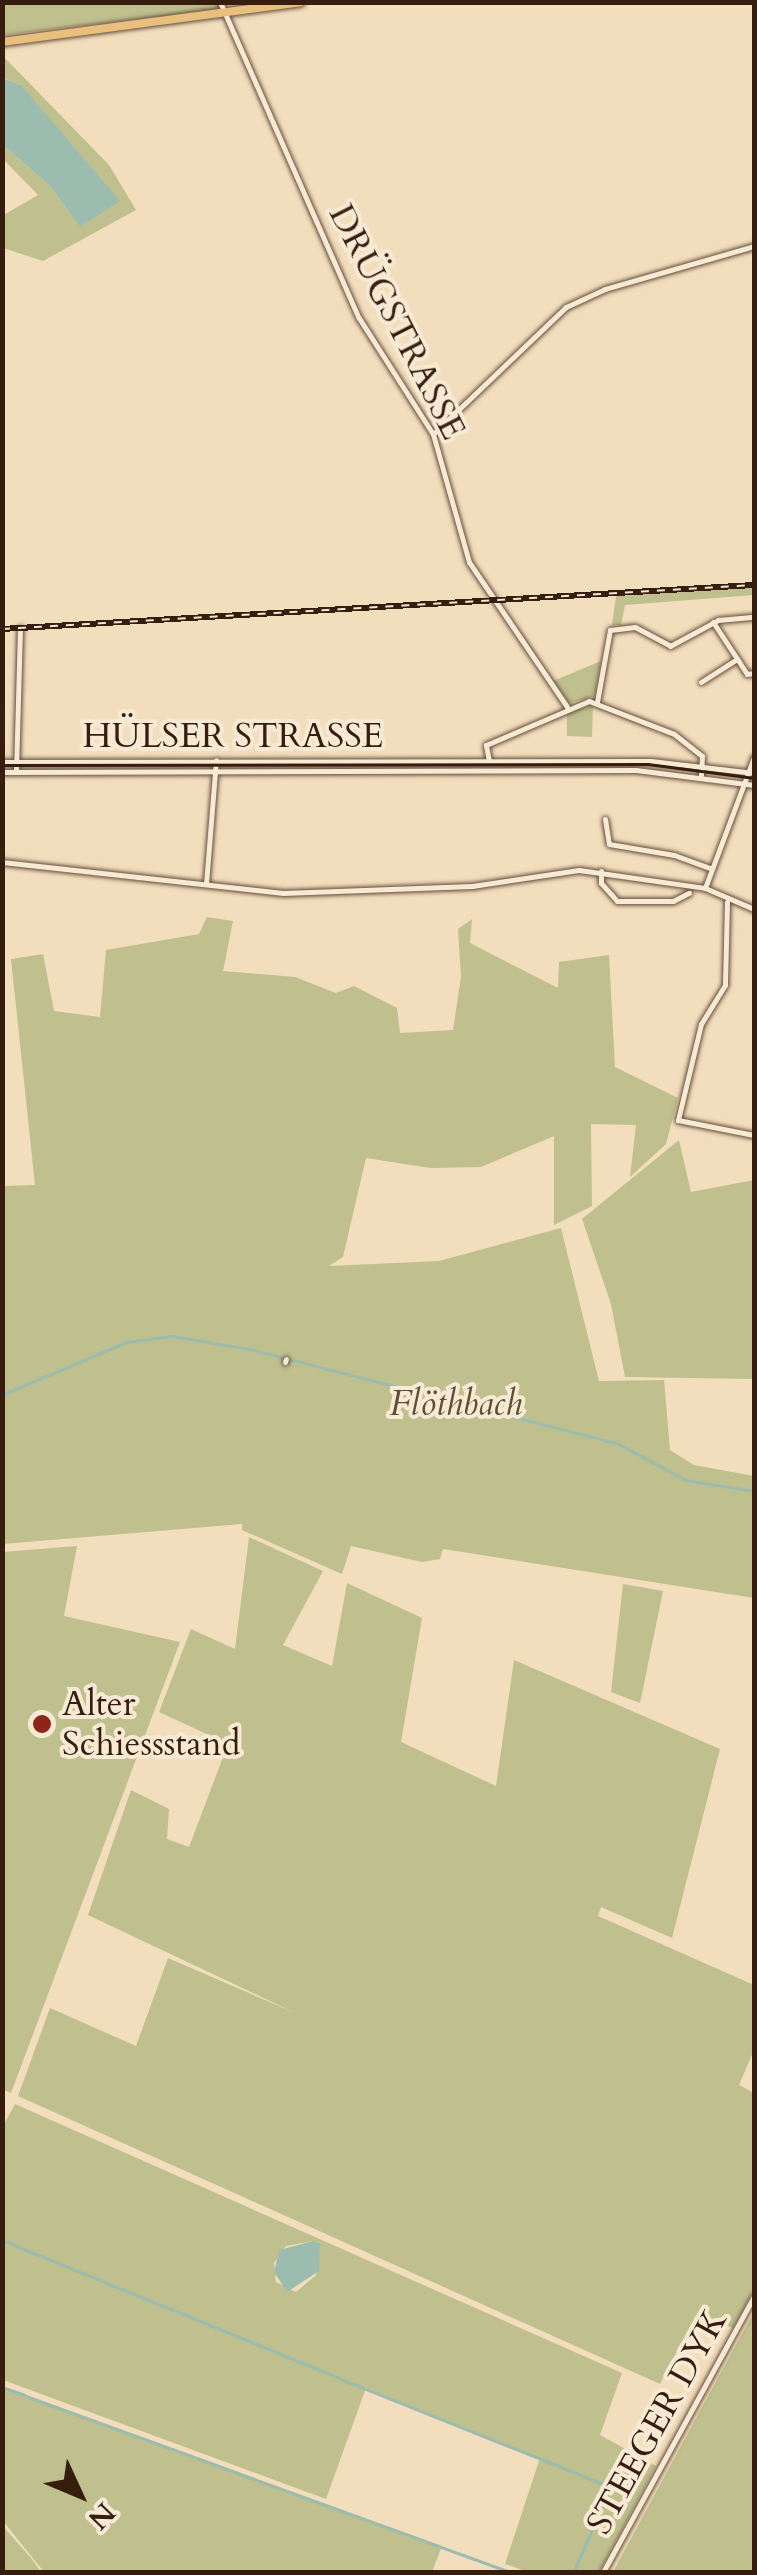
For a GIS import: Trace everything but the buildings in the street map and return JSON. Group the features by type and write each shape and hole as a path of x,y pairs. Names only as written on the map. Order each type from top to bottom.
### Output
{"main road":[{"path":"2,42 300,2"}],"street":[{"name":"DRÜGSTRASSE","path":"220,2 359,318 433,434 469,562 568,708"},
{"path":"433,434 566,308 617,285 754,246"},
{"path":"597,702 610,630 635,627 670,646 713,622 754,617"},
{"path":"713,622 746,674 754,672"},
{"path":"16,772 20,628"},
{"path":"701,682 737,659"},
{"path":"489,761 486,744 568,708 597,702 674,734 703,762 700,775"},
{"path":"706,888 710,868 752,785 754,757"},
{"path":"206,884 216,760"},
{"name":"HÜLSER STRASSE","path":"2,762 703,762 753,772"},
{"name":"HÜLSER STRASSE","path":"2,772 700,775 752,785"},
{"path":"605,819 608,844 674,854 710,868"},
{"path":"2,862 283,893 601,872 692,892"},
{"path":"601,872 600,883 617,901 674,901 706,888 727,902 754,909"},
{"path":"727,902 725,985 701,1024 678,1120 754,1135"},
{"name":"STEEGER DYK","path":"603,2572 754,2296"}],"green space":[{"path":"218,2 221,9 3,35 3,3"},
{"path":"3,56 109,165 136,210 43,261 3,248 2,216 38,195 3,159 3,145 50,186 80,227 21,85 3,78"},
{"path":"754,587 754,595 625,605 621,625 612,625 616,596"},
{"path":"601,661 595,696 569,703 553,681"},
{"path":"593,705 592,737 567,736 567,712"},
{"name":"Flöthbach","path":"207,917 233,921 223,971 295,977 336,993 354,986 397,1008 400,1033 453,1030 461,977 458,929 472,919 470,943 558,988 559,962 609,955 615,1067 678,1098 666,1144 630,1177 636,1125 591,1124 592,1206 554,1225 554,1136 481,1167 430,1168 366,1158 343,1257 329,1266 439,1261 561,1228 599,1381 664,1380 670,1450 694,1465 754,1476 754,1598 443,1549 440,1559 422,1562 351,1546 342,1574 242,1530 242,1524 3,1544 2,1186 35,1185 11,959 43,954 54,1011 100,1017 106,950 199,934"},
{"path":"679,1140 691,1192 754,1180 754,1379 625,1377 611,1304 582,1219"},
{"path":"249,1537 323,1571 283,1645 332,1666 347,1583 422,1618 401,1742 496,1786 514,1660 720,1749 672,1938 601,1907 598,1916 754,1985 754,2050 739,2085 754,2093 754,2289 733,2328 697,2313 660,2384 18,2096 50,2008 136,2046 168,1958 295,2013 88,1915 131,1790 169,1809 167,1839 189,1847 228,1744 159,1712 191,1629 235,1649"},
{"path":"77,1546 64,1616 180,1642 11,2093 2,2089 3,1552"},
{"path":"623,1584 663,1591 640,1703 611,1692"},
{"path":"15,2104 622,2373 600,2435 656,2466 599,2572 528,2572 505,2564 540,2458 366,2388 326,2499 3,2380 2,2128","holes":["320,2243 316,2275 296,2292 276,2282 274,2263 286,2246"]},
{"path":"754,2312 754,2572 613,2572 700,2411"},
{"path":"2,2386 442,2546 432,2572 44,2572 3,2521"},
{"path":"2,2525 31,2558 41,2572 3,2572"}],"shaded area":[{"path":"2,78 21,85 120,201 80,227 50,186 3,145"},
{"path":"313,2241 320,2243 319,2271 287,2292 274,2272 279,2250"}],"waterway":[{"name":"Flöthbach","path":"2,1395 126,1342 172,1336 250,1349 619,1444 686,1480 754,1491"},
{"path":"2,2240 338,2377"},
{"path":"341,2379 611,2487 574,2572"},
{"path":"2,2387 25,2395"},
{"path":"28,2397 194,2457"},
{"path":"197,2458 256,2480"},
{"path":"259,2481 510,2572"}],"tram line":[{"path":"2,765 648,764 754,778"}],"railway":[{"path":"2,629 754,585"}],"place":[{"name":"Alter Schiessstand","path":"42,1724"}]}
